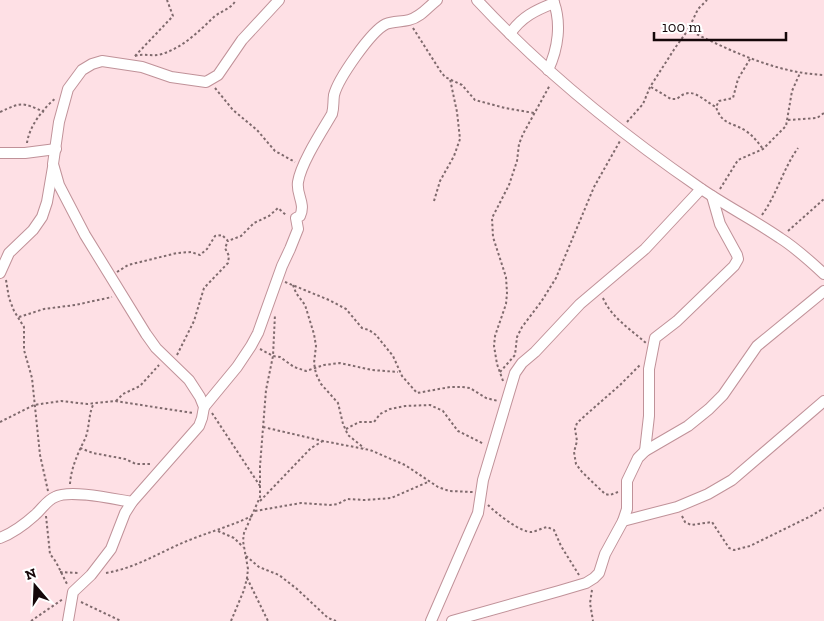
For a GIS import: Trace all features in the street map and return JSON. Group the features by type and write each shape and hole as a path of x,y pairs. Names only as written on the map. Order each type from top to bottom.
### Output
{"street":[{"path":"2,269 9,253 33,230 42,217 47,202 59,122 68,89 82,70 102,61 115,62 142,67 171,77 206,82 218,75 242,40 279,0"},
{"path":"68,621 72,594 112,550 132,502 199,426 204,409 237,367 258,333 282,266 298,229 296,218 300,216 303,206 298,190 298,181 332,114 336,91 357,55 375,32 382,27 393,22 419,16 437,0"},
{"path":"477,0 552,73 622,131 701,189 781,238 799,251 824,274"},
{"path":"510,34 520,20 553,1 558,37 552,73"},
{"path":"0,153 25,153 56,149"},
{"path":"53,164 59,185 71,210 121,294 156,348 189,380 204,409"},
{"path":"431,621 476,519 482,496 483,480 515,373 522,363 535,352 565,319 600,286 645,249 701,189"},
{"path":"645,451 649,416 648,381 655,338 677,321 737,262 737,255 720,224 713,196"},
{"path":"452,621 583,584 600,573 605,554 623,521 627,509 626,492 630,472 638,458 645,451 688,426 709,410 723,395 757,346 824,291"},
{"path":"623,521 677,507 708,494 732,480 824,401"},
{"path":"0,538 14,531 56,496 64,494 85,495 132,502"}],"path":[{"path":"167,0 173,16 134,56 164,54 183,44 216,16 232,6 236,0"},
{"path":"500,372 515,355 517,337 522,327 556,278 594,187 614,154 622,131 643,104 650,86 688,30 698,8 707,0"},
{"path":"407,20 441,72 462,85 475,100 535,113"},
{"path":"688,30 750,59 800,72 824,75"},
{"path":"716,107 719,101 732,98 738,79 750,59"},
{"path":"713,196 738,160 763,149 786,126 792,91 800,72"},
{"path":"509,392 500,372 494,346 495,336 504,313 507,293 506,277 493,237 492,218 509,185 517,161 519,144 552,73"},
{"path":"210,79 233,110 257,130 275,151 304,166"},
{"path":"434,201 440,181 454,156 460,139 455,99 450,79"},
{"path":"650,86 670,99 677,100 685,93 690,92 716,107 719,116 726,122 746,131 763,149"},
{"path":"25,153 28,133 37,119 52,102 68,89"},
{"path":"0,112 20,104 25,104 44,112"},
{"path":"788,120 817,118 824,113"},
{"path":"756,223 773,197 786,166 798,148"},
{"path":"781,238 824,199"},
{"path":"228,240 241,236 254,224 269,216 278,208 289,217 296,218"},
{"path":"110,275 128,265 148,259 186,252 200,255 207,250 215,236 218,235 222,235 228,240"},
{"path":"115,401 123,394 140,386 158,366 170,361 194,321 204,288 228,263 229,256 225,248 228,240"},
{"path":"282,266 280,280 342,305 362,328 376,335 393,356 398,372 417,393 450,386 470,388 486,398 498,400 505,406"},
{"path":"2,269 9,298 24,327 24,350 32,378 40,455 48,490 49,551 72,594 121,621"},
{"path":"293,285 296,293 305,305 314,334 316,346 315,369 321,384 338,403 345,429 351,438 364,448"},
{"path":"600,286 601,295 608,308 652,353 620,385 577,423 575,429 577,441 574,452 578,468 605,494 626,492"},
{"path":"18,317 44,309 75,306 121,294"},
{"path":"258,504 260,497 263,427 268,379 273,356 275,310"},
{"path":"250,346 260,348 273,356 280,357 302,370 340,363 372,370 398,372"},
{"path":"0,422 34,405 61,401 94,404 115,401 204,409 260,486"},
{"path":"64,494 68,490 94,404"},
{"path":"345,429 359,422 374,422 380,414 390,409 430,405 443,411 458,430 493,448"},
{"path":"263,427 364,448 405,465 429,482 449,490 466,491 482,496 497,513 507,518 521,530 533,532 547,527 554,530 583,584"},
{"path":"231,621 247,578 244,533 254,511 287,471 311,448 323,441"},
{"path":"80,448 93,453 125,459 136,464 164,465"},
{"path":"254,511 301,504 338,504 347,499 391,498 429,482"},
{"path":"677,507 685,522 691,526 712,522 729,548 734,550 750,546 824,508"},
{"path":"60,572 91,575 129,568 208,532 218,531 252,516"},
{"path":"218,531 234,538 244,548"},
{"path":"246,556 258,567 279,575 298,589 328,618 336,621"},
{"path":"247,578 268,621"},
{"path":"594,578 590,596 594,621"},
{"path":"31,621 72,594"}]}
